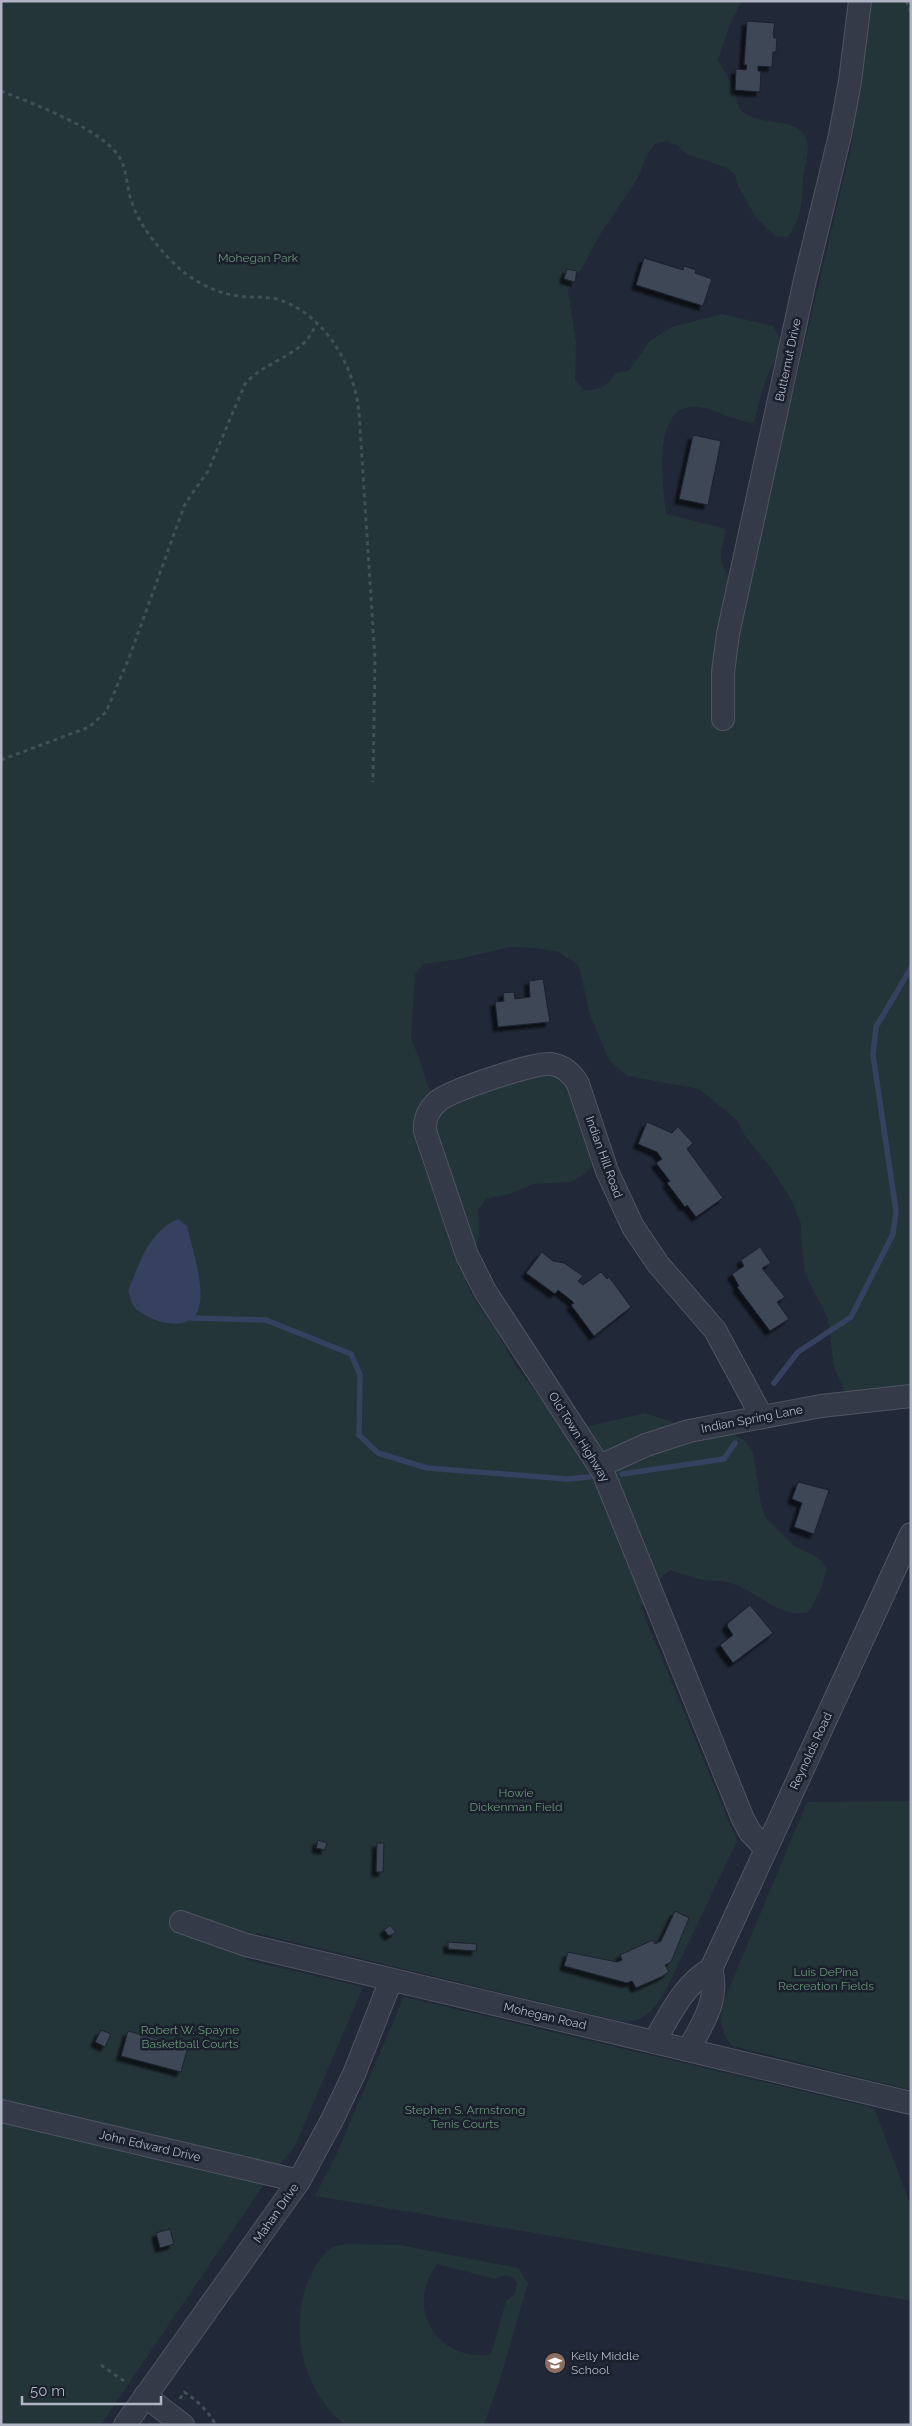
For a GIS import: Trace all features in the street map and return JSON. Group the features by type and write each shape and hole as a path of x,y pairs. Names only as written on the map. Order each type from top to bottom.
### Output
{"street":[{"name":"Butternut Drive","path":"723,719 723,672 728,634 803,289 840,135 850,81 860,1"},
{"name":"Indian Hill Road","path":"428,1112 438,1102 452,1093 537,1065 552,1064 570,1072 578,1084 607,1171 633,1227 658,1264 715,1330 762,1417"},
{"name":"Old Town Highway","path":"428,1112 424,1123 426,1137 475,1272 600,1466 616,1500 650,1590 744,1819 750,1832 766,1849"},
{"name":"Indian Spring Lane","path":"600,1466 666,1438 821,1406 911,1396"},
{"name":"Reynolds Road","path":"654,2042 688,1988 696,1978 711,1969 911,1534"},
{"name":"Mohegan Road","path":"181,1922 246,1945 911,2103"},
{"name":"Reynolds Road","path":"688,2050 707,2015 712,1998 714,1983 711,1969"},
{"name":"Mahan Drive","path":"125,2425 299,2180 332,2120 354,2074 391,1980"},
{"name":"John Edward Drive","path":"1,2111 299,2180"},
{"path":"145,2396 179,2415"}],"path":[{"path":"906,1 911,12"},
{"path":"1,90 73,122 114,151 121,160 131,202 145,227 164,253 196,281 220,292 238,296 276,299 305,313 317,324 339,351 356,391 375,659 373,782"},
{"path":"1,760 89,727 106,712 122,675 184,504 208,471 245,384 253,374 298,348 307,340 317,324"},
{"path":"101,2365 124,2382"},
{"path":"179,2415 184,2392 208,2411 216,2425"}],"green space":[{"path":"1,1 742,1 730,24 718,60 732,85 739,108 746,114 755,118 788,124 804,133 808,147 807,156 800,210 792,231 787,237 775,236 757,219 738,186 735,174 725,167 687,154 678,146 667,141 655,144 647,154 638,178 599,236 581,270 572,279 568,291 576,342 575,381 585,390 600,388 616,373 628,371 651,340 672,327 722,314 773,326 780,338 778,351 763,387 754,423 705,408 683,409 672,418 666,431 663,448 662,466 666,514 726,529 721,557 722,564 736,582 746,589 851,148 872,1 911,1 911,1405 860,1410 844,1390 834,1367 828,1319 805,1274 801,1224 792,1201 771,1168 743,1133 737,1120 699,1089 627,1076 609,1060 590,1015 579,966 559,952 536,948 510,947 459,959 423,964 415,975 411,1038 428,1087 436,1098 543,1068 564,1081 576,1105 581,1130 590,1154 591,1167 582,1176 571,1182 533,1184 510,1194 486,1199 478,1210 479,1236 468,1271 467,1284 472,1296 495,1329 515,1365 548,1408 580,1428 645,1413 670,1421 707,1437 733,1434 745,1441 753,1452 761,1505 766,1518 794,1546 818,1557 826,1568 824,1580 820,1592 807,1613 796,1613 776,1607 730,1583 707,1581 670,1570 657,1582 641,1608 737,1841 664,1994 656,2006 646,2015 635,2020 620,2021 256,1933 246,1960 363,1987 295,2146 266,2181 101,2425 1,2425"},
{"name":"Luis DePina Recreation Fields","path":"911,1801 911,2090 733,2046 726,2037 722,2027 722,2005 807,1802"},
{"name":"Stephen S. Armstrong Tenis Courts","path":"404,1997 874,2108 911,2206 911,2301 570,2239 315,2196 336,2155"},
{"path":"346,2244 400,2245 518,2268 528,2283 500,2379 484,2425 345,2425 330,2411 313,2385 306,2367 301,2344 300,2314 312,2271 320,2259 332,2248","holes":["437,2264 495,2279 507,2276 517,2283 515,2294 506,2301 491,2355 472,2355 455,2350 441,2341 431,2329 425,2314 424,2298 428,2281"]}],"water":[{"path":"178,1219 187,1226 199,1278 200,1298 195,1316 188,1321 170,1323 142,1314 132,1303 128,1291 141,1259 152,1240 159,1232"}],"building":[{"path":"747,21 775,23 773,34 774,38 777,38 776,52 773,52 772,67 758,66 758,71 761,71 760,92 735,90 736,69 746,70 747,65 744,65"},
{"path":"644,258 683,270 684,266 696,270 695,273 712,279 703,306 636,285"},
{"path":"567,269 577,271 575,282 564,279"},
{"path":"693,435 721,441 708,505 679,499"},
{"path":"543,979 550,1022 498,1027 495,1002 504,1001 503,993 514,992 515,999 530,997 529,981"},
{"path":"647,1122 672,1133 678,1127 693,1143 687,1149 723,1198 696,1217 687,1205 685,1207 667,1183 670,1181 656,1163 662,1159 657,1152 638,1144"},
{"path":"760,1247 771,1263 762,1268 785,1297 777,1302 789,1319 770,1331 737,1287 739,1286 732,1274 744,1266 741,1260"},
{"path":"542,1252 553,1261 564,1263 583,1276 578,1281 583,1285 601,1272 607,1279 609,1277 631,1307 594,1336 571,1305 574,1303 572,1301 558,1290 555,1294 526,1273"},
{"path":"798,1482 829,1490 814,1534 794,1527 802,1503 792,1499"},
{"path":"750,1605 773,1633 733,1663 720,1645 733,1635 727,1626 728,1623"},
{"path":"318,1840 327,1843 325,1850 316,1848"},
{"path":"377,1843 384,1843 383,1872 376,1872"},
{"path":"675,1911 689,1918 671,1962 665,1965 669,1972 661,1977 636,1988 632,1981 627,1983 564,1966 568,1952 617,1962 622,1960 620,1955 653,1940 655,1944 661,1941"},
{"path":"390,1925 396,1932 389,1936 384,1930"},
{"path":"448,1942 477,1944 476,1951 448,1949"},
{"path":"101,2030 111,2034 105,2047 95,2042"},
{"path":"128,2031 188,2047 181,2072 121,2056"},
{"path":"170,2229 174,2244 160,2248 156,2233"}],"waterway":[{"path":"774,1383 798,1352 851,1317 893,1234 896,1211 873,1055 876,1027 911,968"},
{"path":"192,1318 266,1320 351,1354 360,1375 359,1435 378,1453 427,1468 567,1479 589,1477"},
{"path":"622,1474 724,1459 735,1443"}],"place":[{"name":"Kelly Middle School","path":"555,2363"}],"park label":[{"name":"Mohegan Park","path":"258,258"},
{"name":"Howie Dickenman Field","path":"516,1800"},
{"name":"Robert W. Spayne Basketball Courts","path":"190,2037"}]}
